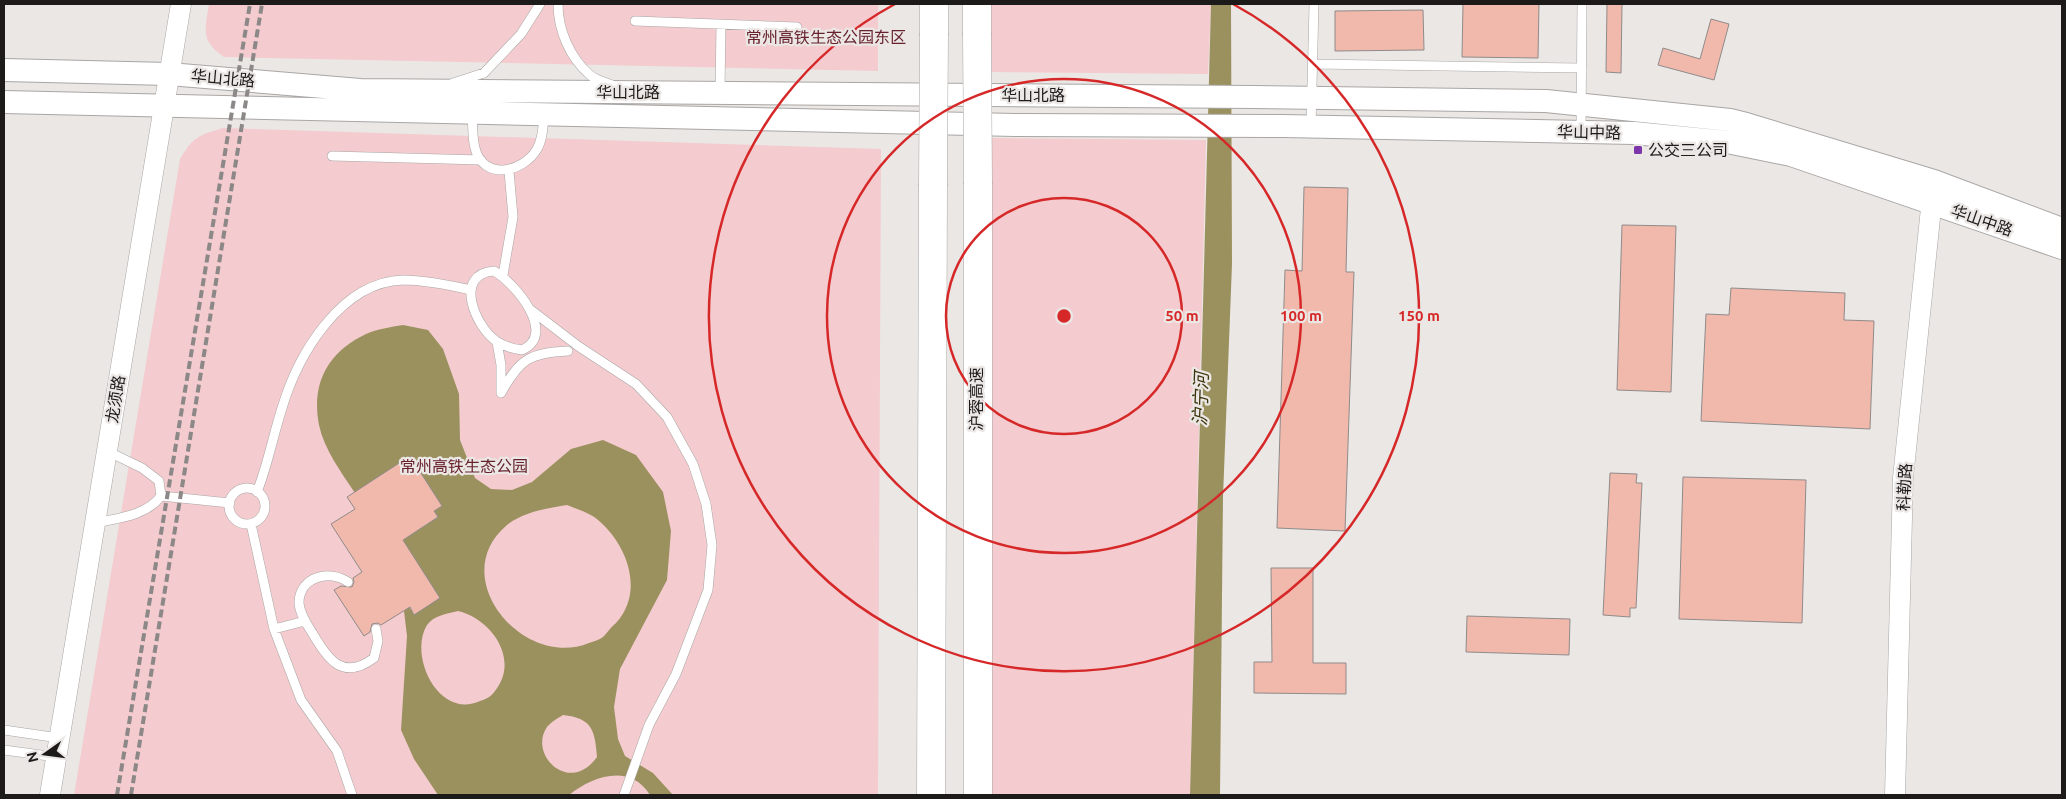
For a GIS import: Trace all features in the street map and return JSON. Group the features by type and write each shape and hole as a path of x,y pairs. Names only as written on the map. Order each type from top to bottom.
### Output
{"highway":[{"path":"931,795 934,4"},
{"name":"沪蓉高速","path":"978,4 978,795"}],"main road":[{"name":"华山北路","path":"4,70 169,74 360,90 1253,97"},
{"name":"华山中路","path":"1253,97 1546,101 1730,120 1934,181 2062,229"},
{"name":"华山北路","path":"4,102 1015,125 1249,127"},
{"name":"华山中路","path":"1249,127 1634,133 1726,142 1791,155 2062,248"}],"street":[{"name":"龙须路","path":"50,795 182,4"},
{"name":"科勒路","path":"1894,795 1903,478 1934,181"}],"lane":[{"path":"429,91 484,72 521,34 540,4"},
{"path":"558,4 558,14 571,54 591,76 628,92"},
{"path":"1311,127 1314,4"},
{"path":"1582,4 1582,132"},
{"path":"635,21 797,28"},
{"path":"720,93 722,25"},
{"path":"1313,64 1582,68"},
{"path":"472,113 475,149 481,160 498,171 509,171 526,162 537,149 542,134 544,115"},
{"path":"332,156 481,160"},
{"path":"503,276 513,217 509,171"},
{"path":"593,356 568,351 522,350 497,342 483,327 477,316 471,290 475,279 484,272 494,271 503,276 531,310 593,356 636,384 667,417 693,464 706,504 712,545 708,590 676,674 649,725 624,795"},
{"path":"257,492 267,467 282,406 306,351 332,315 366,289 402,280 444,284 471,290"},
{"path":"497,342 501,365 501,393 512,374 527,359 537,341 531,310"},
{"path":"522,350 530,346 535,338"},
{"path":"527,359 543,352 568,351"},
{"path":"95,524 134,514 153,506 161,496 159,481 142,468 107,452"},
{"path":"252,489 257,492 262,496 265,507 261,518 251,524 235,519 230,509 232,498 240,490 252,489"},
{"path":"161,496 230,503"},
{"path":"251,524 274,629 301,700 337,751 352,795"},
{"path":"348,582 329,575 314,577 306,585 299,603 305,621 327,658 342,668 362,667 374,658 378,641 376,629"},
{"path":"274,629 305,621"},
{"path":"4,730 57,748"},
{"path":"4,750 57,748"}],"green space":[{"name":"常州高铁生态公园东区","path":"209,4 878,4 878,71 224,57 211,45 206,34"},
{"path":"988,4 1211,4 1208,74 988,72"},
{"name":"常州高铁生态公园","path":"223,128 881,149 878,795 74,795 180,159 197,138"},
{"path":"991,138 1206,140 1190,795 990,795"}],"shaded area":[{"path":"1211,4 1231,4 1232,264 1223,497 1220,795 1190,795"},
{"path":"403,325 428,330 443,349 459,394 460,440 475,478 491,489 512,490 532,482 571,449 603,440 636,455 663,492 671,531 667,580 620,669 614,707 618,739 625,756 653,773 673,795 650,795 642,785 632,779 622,776 611,776 589,782 569,795 438,795 414,759 401,730 407,636 404,611 409,607 414,614 403,540 438,517 434,511 442,506 410,457 355,493 325,443 321,434 317,410 320,382 325,370 342,350 366,334 379,329","holes":["567,505 591,515 608,530 624,555 631,583 630,597 625,611 603,637 589,643 564,648 540,643 518,631 500,614 488,592 484,569 490,546 507,525 528,514","458,611 470,615 482,623 499,642 505,667 502,679 493,693 480,701 465,704 452,701 440,693 431,682 425,668 422,638 427,625 437,617","563,715 580,719 590,727 595,739 597,757 586,768 575,773 564,772 554,767 547,759 543,749 543,738 547,727"]}],"building":[{"path":"1463,4 1539,4 1538,58 1462,57"},
{"path":"1607,4 1622,4 1621,73 1606,72"},
{"path":"1423,10 1424,50 1335,51 1335,11"},
{"path":"1711,19 1729,24 1714,80 1658,65 1663,48 1700,59"},
{"path":"1304,187 1348,188 1346,272 1354,272 1345,531 1277,528 1285,270 1302,271"},
{"path":"1622,225 1676,226 1671,392 1617,390"},
{"path":"1731,288 1845,293 1844,320 1874,321 1870,429 1701,421 1706,314 1729,315"},
{"path":"410,456 442,506 434,511 438,517 403,540 440,598 414,615 410,607 381,625 378,623 372,624 370,632 364,636 334,590 341,586 352,587 353,578 362,572 331,524 355,509 347,497"},
{"path":"1610,473 1637,474 1636,483 1642,483 1636,608 1630,608 1630,617 1603,615"},
{"path":"1683,477 1806,480 1802,623 1679,619"},
{"path":"1271,568 1313,568 1313,663 1346,663 1346,694 1254,693 1254,662 1272,662"},
{"path":"1467,616 1570,619 1569,655 1466,652"}],"railway":[{"path":"117,795 250,4"},
{"path":"131,795 262,4"}],"place":[{"name":"公交三公司","path":"1638,150"}],"water label":[{"name":"沪宁河","path":"1200,399"}]}
